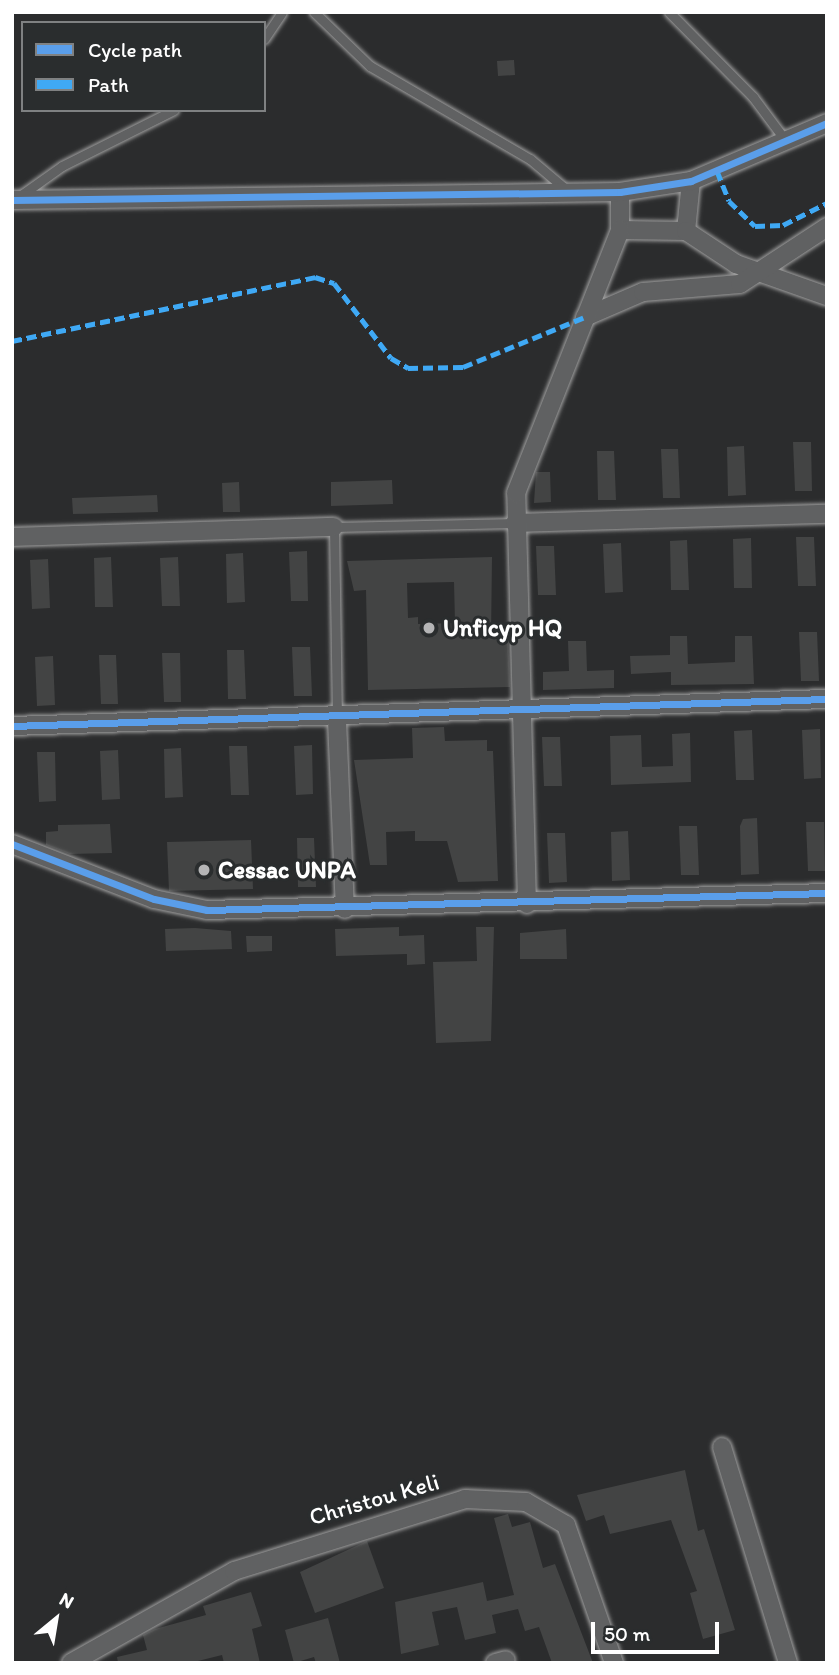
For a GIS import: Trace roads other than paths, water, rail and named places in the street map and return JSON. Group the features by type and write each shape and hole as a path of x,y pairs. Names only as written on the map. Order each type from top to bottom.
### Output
{"street":[{"path":"14,200 620,192 691,181 827,123"},
{"path":"690,235 691,181"},
{"path":"527,904 515,523 521,475 620,230 620,192"},
{"path":"585,317 643,292 740,284 827,227"},
{"path":"620,230 690,235 761,272 827,296"},
{"path":"515,523 827,514"},
{"path":"12,537 334,527"},
{"path":"12,726 337,720 827,699"},
{"path":"337,720 345,909"},
{"path":"12,844 181,906 345,909 827,893"},
{"path":"722,1447 788,1663"},
{"name":"Christou Keli","path":"71,1663 234,1571 465,1499 526,1502 566,1525 614,1663"}],"lane":[{"path":"266,36 282,12"},
{"path":"314,12 370,66 530,159 569,192"},
{"path":"669,12 754,97 785,140"},
{"path":"14,200 62,166 170,112"},
{"path":"337,720 334,527 515,523"}],"place":[{"name":"Unficyp HQ","path":"429,628"},
{"name":"Cessac UNPA","path":"204,870"}]}
